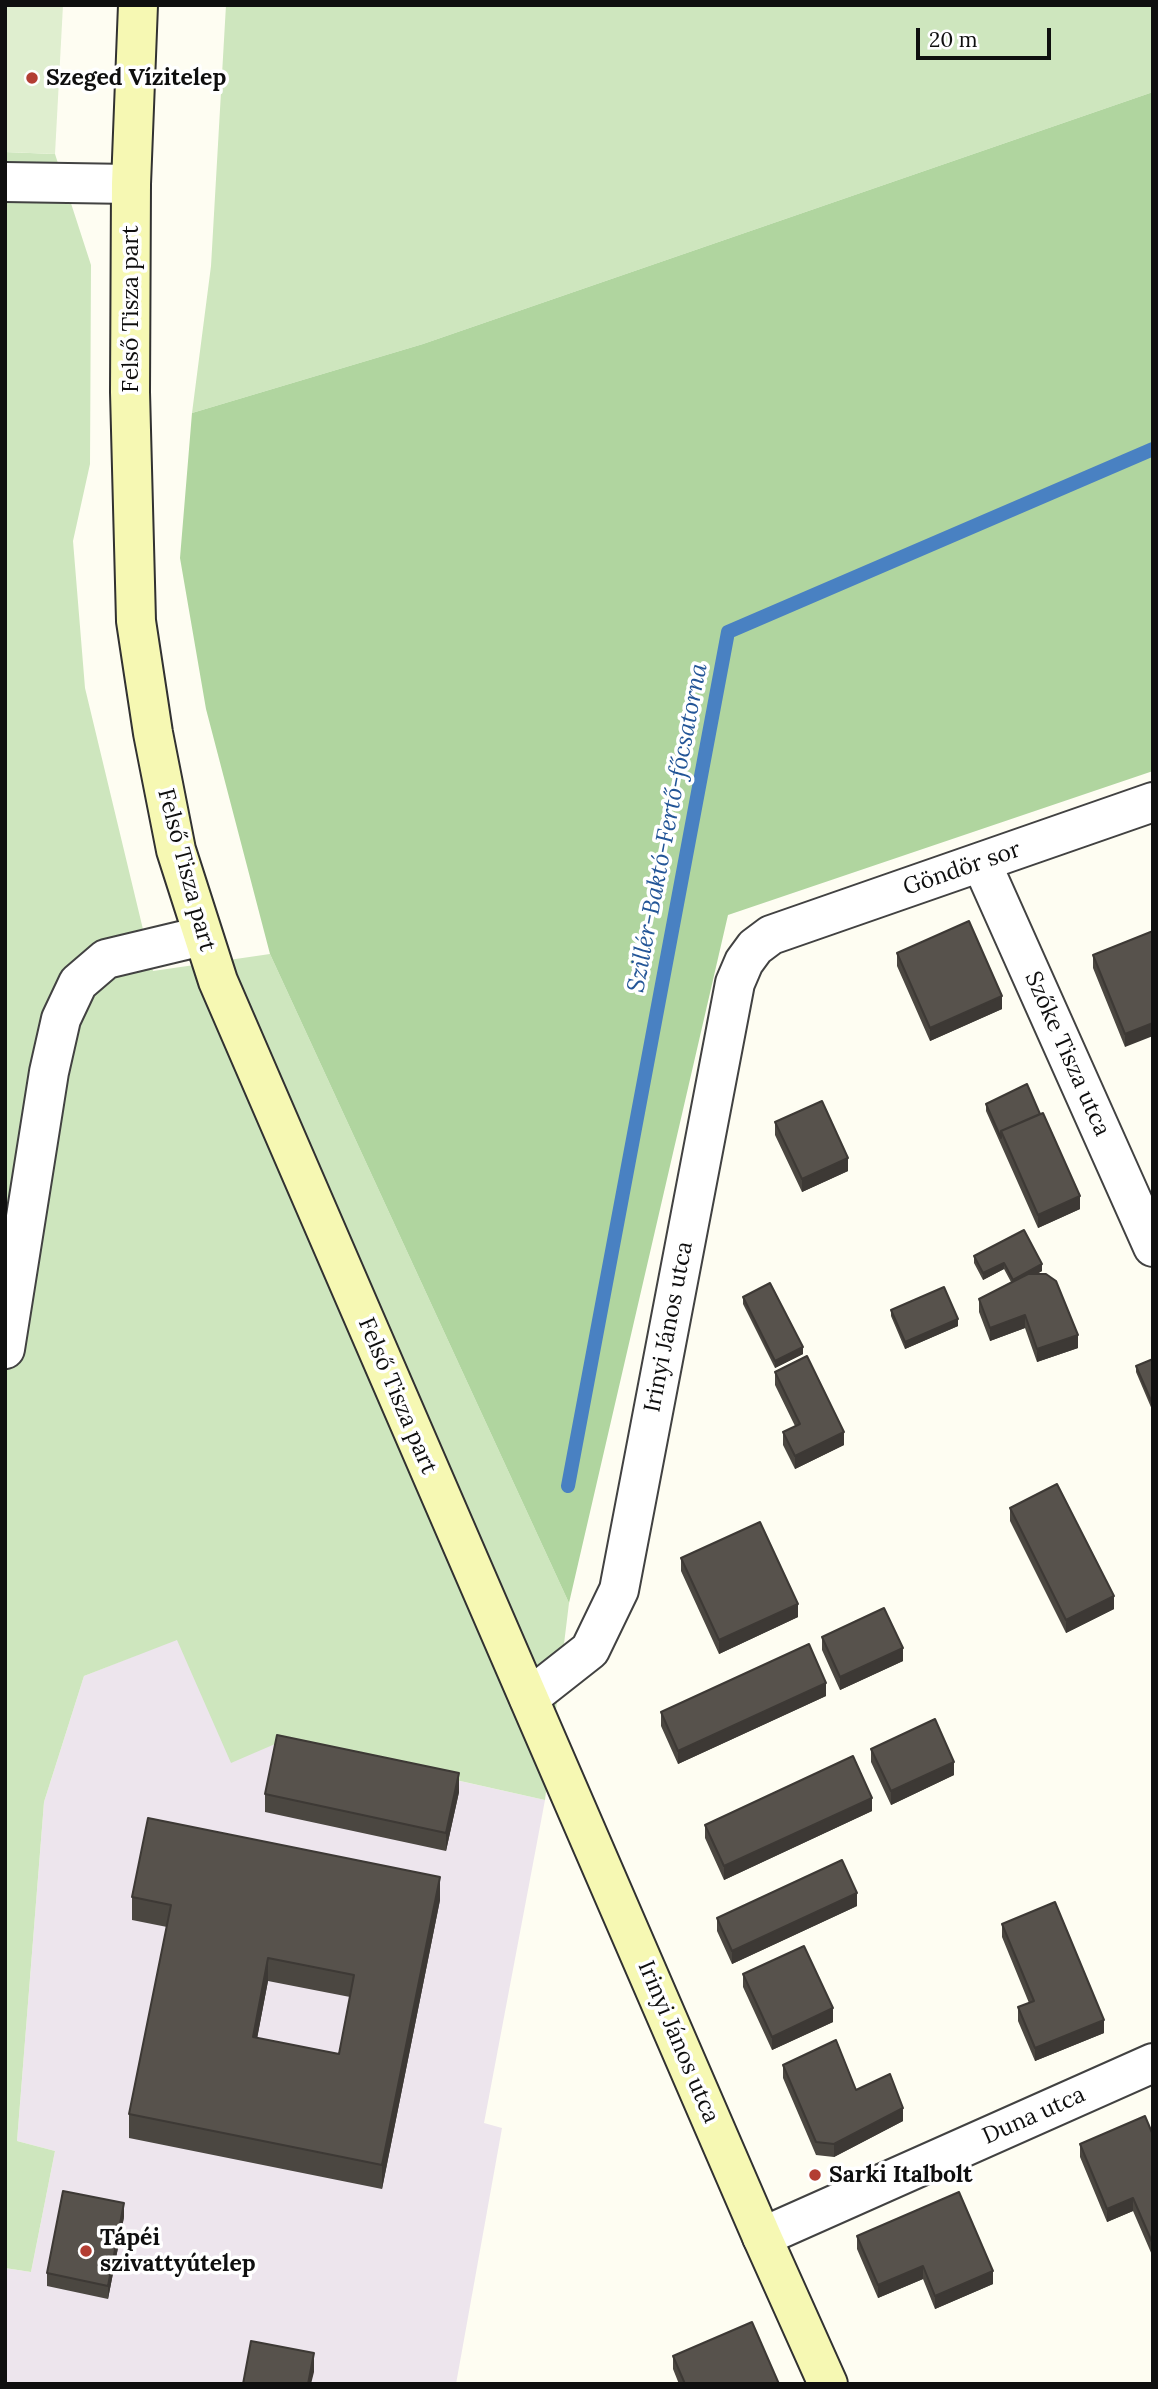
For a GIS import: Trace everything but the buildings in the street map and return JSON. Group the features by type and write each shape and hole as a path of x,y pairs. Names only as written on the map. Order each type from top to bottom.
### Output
{"main road":[{"name":"Felső Tisza part","path":"138,5 131,184 130,392 136,621 166,807 202,936 218,981 524,1686"},
{"name":"Irinyi János utca","path":"524,1686 828,2384"}],"street":[{"path":"5,182 131,184"},
{"name":"Göndör sor","path":"771,935 1153,802"},
{"name":"Szőke Tisza utca","path":"981,862 1153,1247"},
{"name":"Irinyi János utca","path":"524,1686 590,1650 619,1590 735,983 744,962 755,947 771,935"},
{"path":"5,1349 49,1072 61,1018 78,983 106,959 202,936"},
{"name":"Duna utca","path":"762,2237 1153,2063"}],"shaded area":[{"path":"177,1639 281,1741 545,1800 484,2123 502,2128 456,2384 5,2384 5,2268 31,2272 55,2151 17,2141 44,1802 84,1676"}],"green space":[{"name":"Szeged Vízitelep","path":"5,5 63,5 55,154 5,152"},
{"path":"226,5 1153,5 1153,92 423,344 192,413 211,266"},
{"path":"1153,92 1153,771 728,915 569,1603 270,954 206,709 180,558 192,413 423,344"},
{"path":"5,152 55,154 91,265 90,464 73,541 85,688 153,971 270,954 569,1603 545,1800 282,1741 231,1763 177,1640 84,1676 44,1802 17,2141 55,2151 31,2272 5,2268"}],"waterway":[{"name":"Szillér-Baktó-Fertő-főcsatorna","path":"568,1486 728,632 1153,449"}],"place":[{"name":"Szeged Vízitelep","path":"32,78"},
{"name":"Sarki Italbolt","path":"815,2175"},
{"name":"Tápéi szivattyútelep","path":"86,2251"}]}
